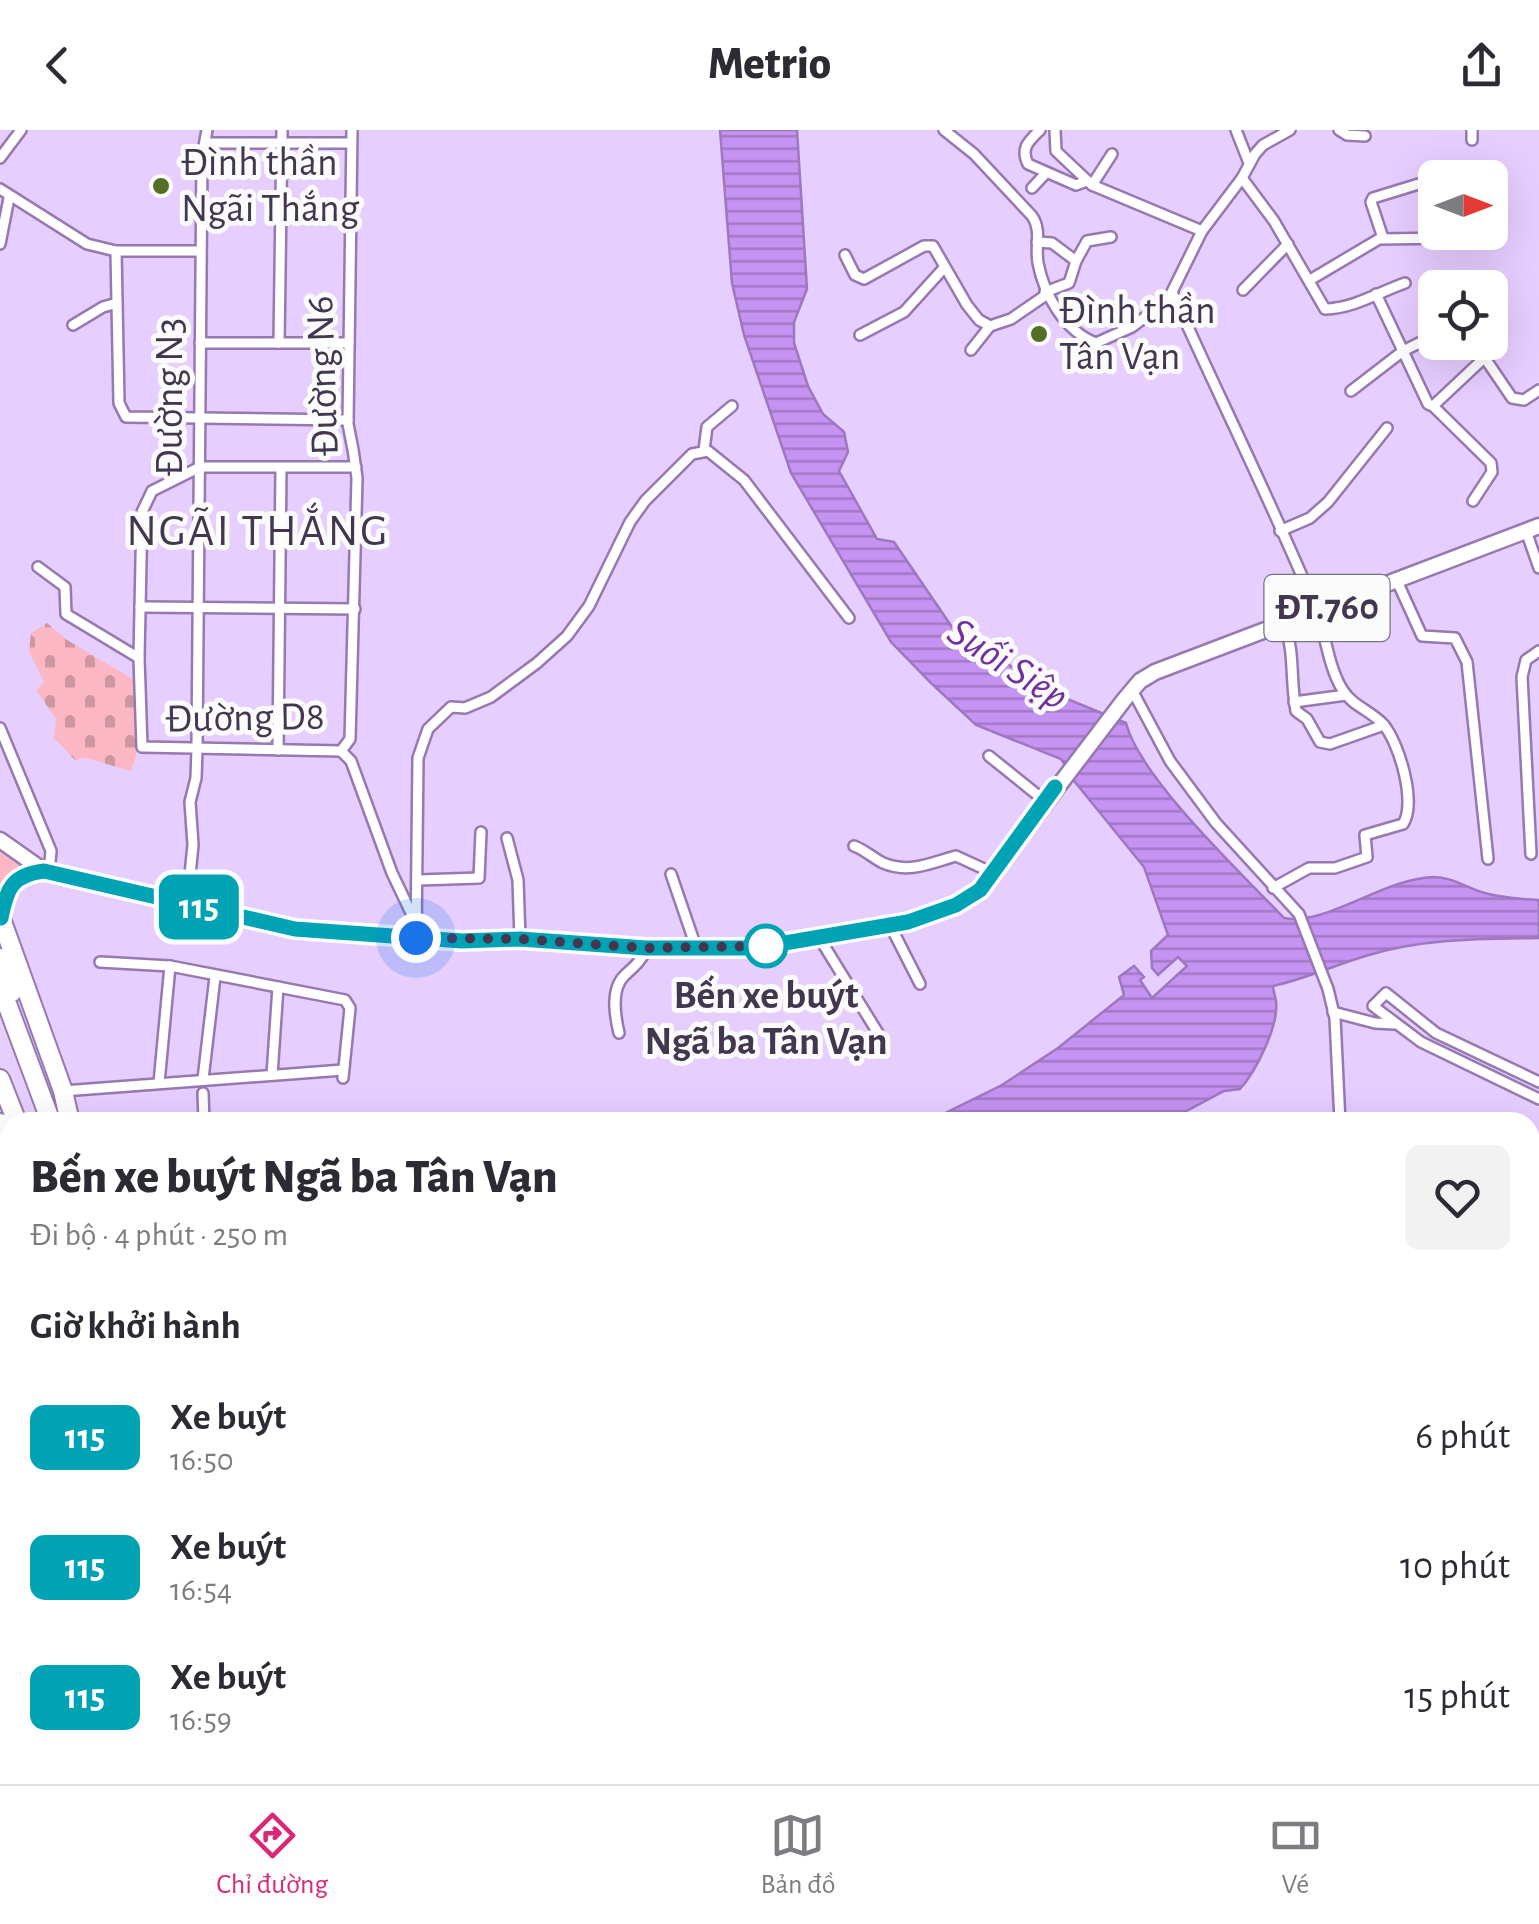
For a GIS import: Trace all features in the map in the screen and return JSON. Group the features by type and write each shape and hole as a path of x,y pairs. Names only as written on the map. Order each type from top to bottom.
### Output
{"highway":[{"path":"0,917 68,1112"},
{"path":"0,958 39,1112"},
{"path":"0,985 47,1112"},
{"path":"0,1009 24,1051"},
{"path":"0,1079 13,1112"}],"main road":[{"name":"ĐT.760","path":"1128,695 1140,681 1167,666 1532,528"},
{"path":"0,917 15,880 27,873 46,871 295,929 416,938 520,939 646,948 755,948 890,925 956,905 980,890 1128,695"},
{"path":"0,840 46,871"}],"street":[{"path":"0,158 21,130"},
{"name":"Đường N3","path":"187,904 193,846 190,802 198,749 202,156 206,130"},
{"path":"279,343 282,130"},
{"name":"Đường N6","path":"350,739 356,467 348,420 352,130"},
{"path":"944,130 1024,204 1037,223 1038,262 1046,294 1084,338 1096,343 1132,327 1173,294 1202,231 1249,163 1263,145 1290,130"},
{"path":"1040,130 1026,146 1024,156 1028,164 1076,184 1090,183 1112,154"},
{"path":"1055,130 1056,151 1090,183 1202,231"},
{"path":"1236,130 1249,163"},
{"path":"1339,130 1347,135 1365,136"},
{"path":"206,142 351,142"},
{"path":"1032,188 1046,173"},
{"path":"1242,178 1288,244 1325,309 1360,304 1404,283"},
{"path":"1384,238 1371,202 1418,184"},
{"path":"0,189 87,244 116,251 201,251"},
{"path":"0,244 9,198"},
{"path":"971,350 990,326 1068,286 1087,241 1111,237"},
{"path":"1310,280 1384,238 1418,238"},
{"path":"1037,242 1052,243 1076,261"},
{"path":"1242,290 1288,244"},
{"path":"845,255 855,275 864,279 924,246 938,250 944,268 979,320 990,326"},
{"path":"116,251 119,403 126,417 348,420"},
{"path":"860,335 904,312 944,268"},
{"path":"1173,294 1317,612 1338,682 1346,696 1384,725 1399,755 1410,803 1403,824 1364,835 1368,858 1335,868 1309,868 1273,888"},
{"path":"1376,294 1428,404 1491,463 1492,472 1473,501"},
{"path":"73,325 117,303"},
{"path":"200,343 349,343"},
{"path":"1351,391 1418,344"},
{"path":"1433,406 1482,360"},
{"path":"1484,360 1512,398 1524,400 1539,390"},
{"path":"704,450 707,428 732,406"},
{"path":"1280,532 1310,518 1328,502 1387,428"},
{"path":"416,938 418,758 428,730 451,707 465,708 492,697 567,636 589,606 630,522 645,501 692,454 704,450 728,464 744,480 849,618"},
{"path":"38,567 64,587 66,614 139,658 142,512 152,491 200,467 356,467"},
{"path":"278,750 281,468"},
{"path":"1532,528 1539,568"},
{"path":"1397,582 1422,636 1455,638 1467,662 1488,859"},
{"path":"140,606 355,609"},
{"path":"1285,624 1293,650 1290,676 1296,710 1307,719 1320,742 1330,744 1384,725"},
{"path":"1530,854 1522,677 1526,660 1539,651"},
{"name":"Đường D8","path":"139,658 140,744 146,750 342,751 350,739"},
{"path":"1128,695 1216,823 1299,914 1334,1012 1339,1112"},
{"path":"1294,702 1346,696"},
{"path":"0,728 51,851 46,871"},
{"path":"342,751 351,762 392,873 414,920"},
{"path":"989,756 1045,801"},
{"path":"419,880 480,878 481,832"},
{"path":"508,838 518,880 520,939"},
{"path":"854,846 878,861 900,868 920,867 956,856 993,873"},
{"path":"671,874 696,947"},
{"path":"890,925 920,984"},
{"path":"820,938 878,1033"},
{"path":"619,1034 614,1013 616,991 621,978 635,968 646,948"},
{"path":"63,1091 272,1074 343,1074 348,1002 170,966 100,962"},
{"path":"159,1083 170,966"},
{"path":"203,1079 215,977"},
{"path":"272,1074 278,987"},
{"path":"1539,1082 1436,1032 1386,993 1373,1006 1421,1042 1539,1099"},
{"path":"1334,1012 1394,1024"},
{"path":"1462,1062 1467,1047"},
{"path":"203,1093 204,1112"}],"green space":[{"path":"47,623 67,640 133,679 136,756 131,771 86,758 75,760 54,738 56,719 36,690 44,682 29,652 31,633"},
{"path":"0,850 24,869 14,872 0,894"}],"shaded area":[{"path":"720,130 797,130 807,289 794,322 794,343 808,386 823,414 844,432 848,452 839,471 877,539 894,542 952,627 1050,692 1126,723 1135,745 1171,797 1284,918 1318,915 1394,885 1440,877 1491,895 1539,900 1539,938 1411,945 1273,986 1274,1023 1246,1081 1240,1089 1224,1091 1185,1112 947,1112 1002,1085 1058,1048 1124,995 1119,977 1134,966 1144,977 1140,980 1152,998 1187,966 1178,957 1158,975 1152,968 1151,951 1168,935 1144,867 1061,759 976,725 891,642 791,473 744,335 732,283"}],"bus line":[{"name":"115","path":"1,918 6,895 15,880 27,873 44,871 295,929 462,941 520,939 646,948 755,948 908,922 956,905 980,890 1055,787"}],"place":[{"name":"Đình thần Ngãi Thắng","path":"161,186"},
{"name":"Đình thần Tân Vạn","path":"1039,334"},
{"name":"Bến xe buýt Ngã ba Tân Vạn","path":"766,946"}],"district":[{"name":"NGÃI THẮNG","path":"258,531"}],"route":[{"path":"416,938 520,939 646,948 766,946"}],"water label":[{"name":"Suối Siệp","path":"1008,664"}]}
